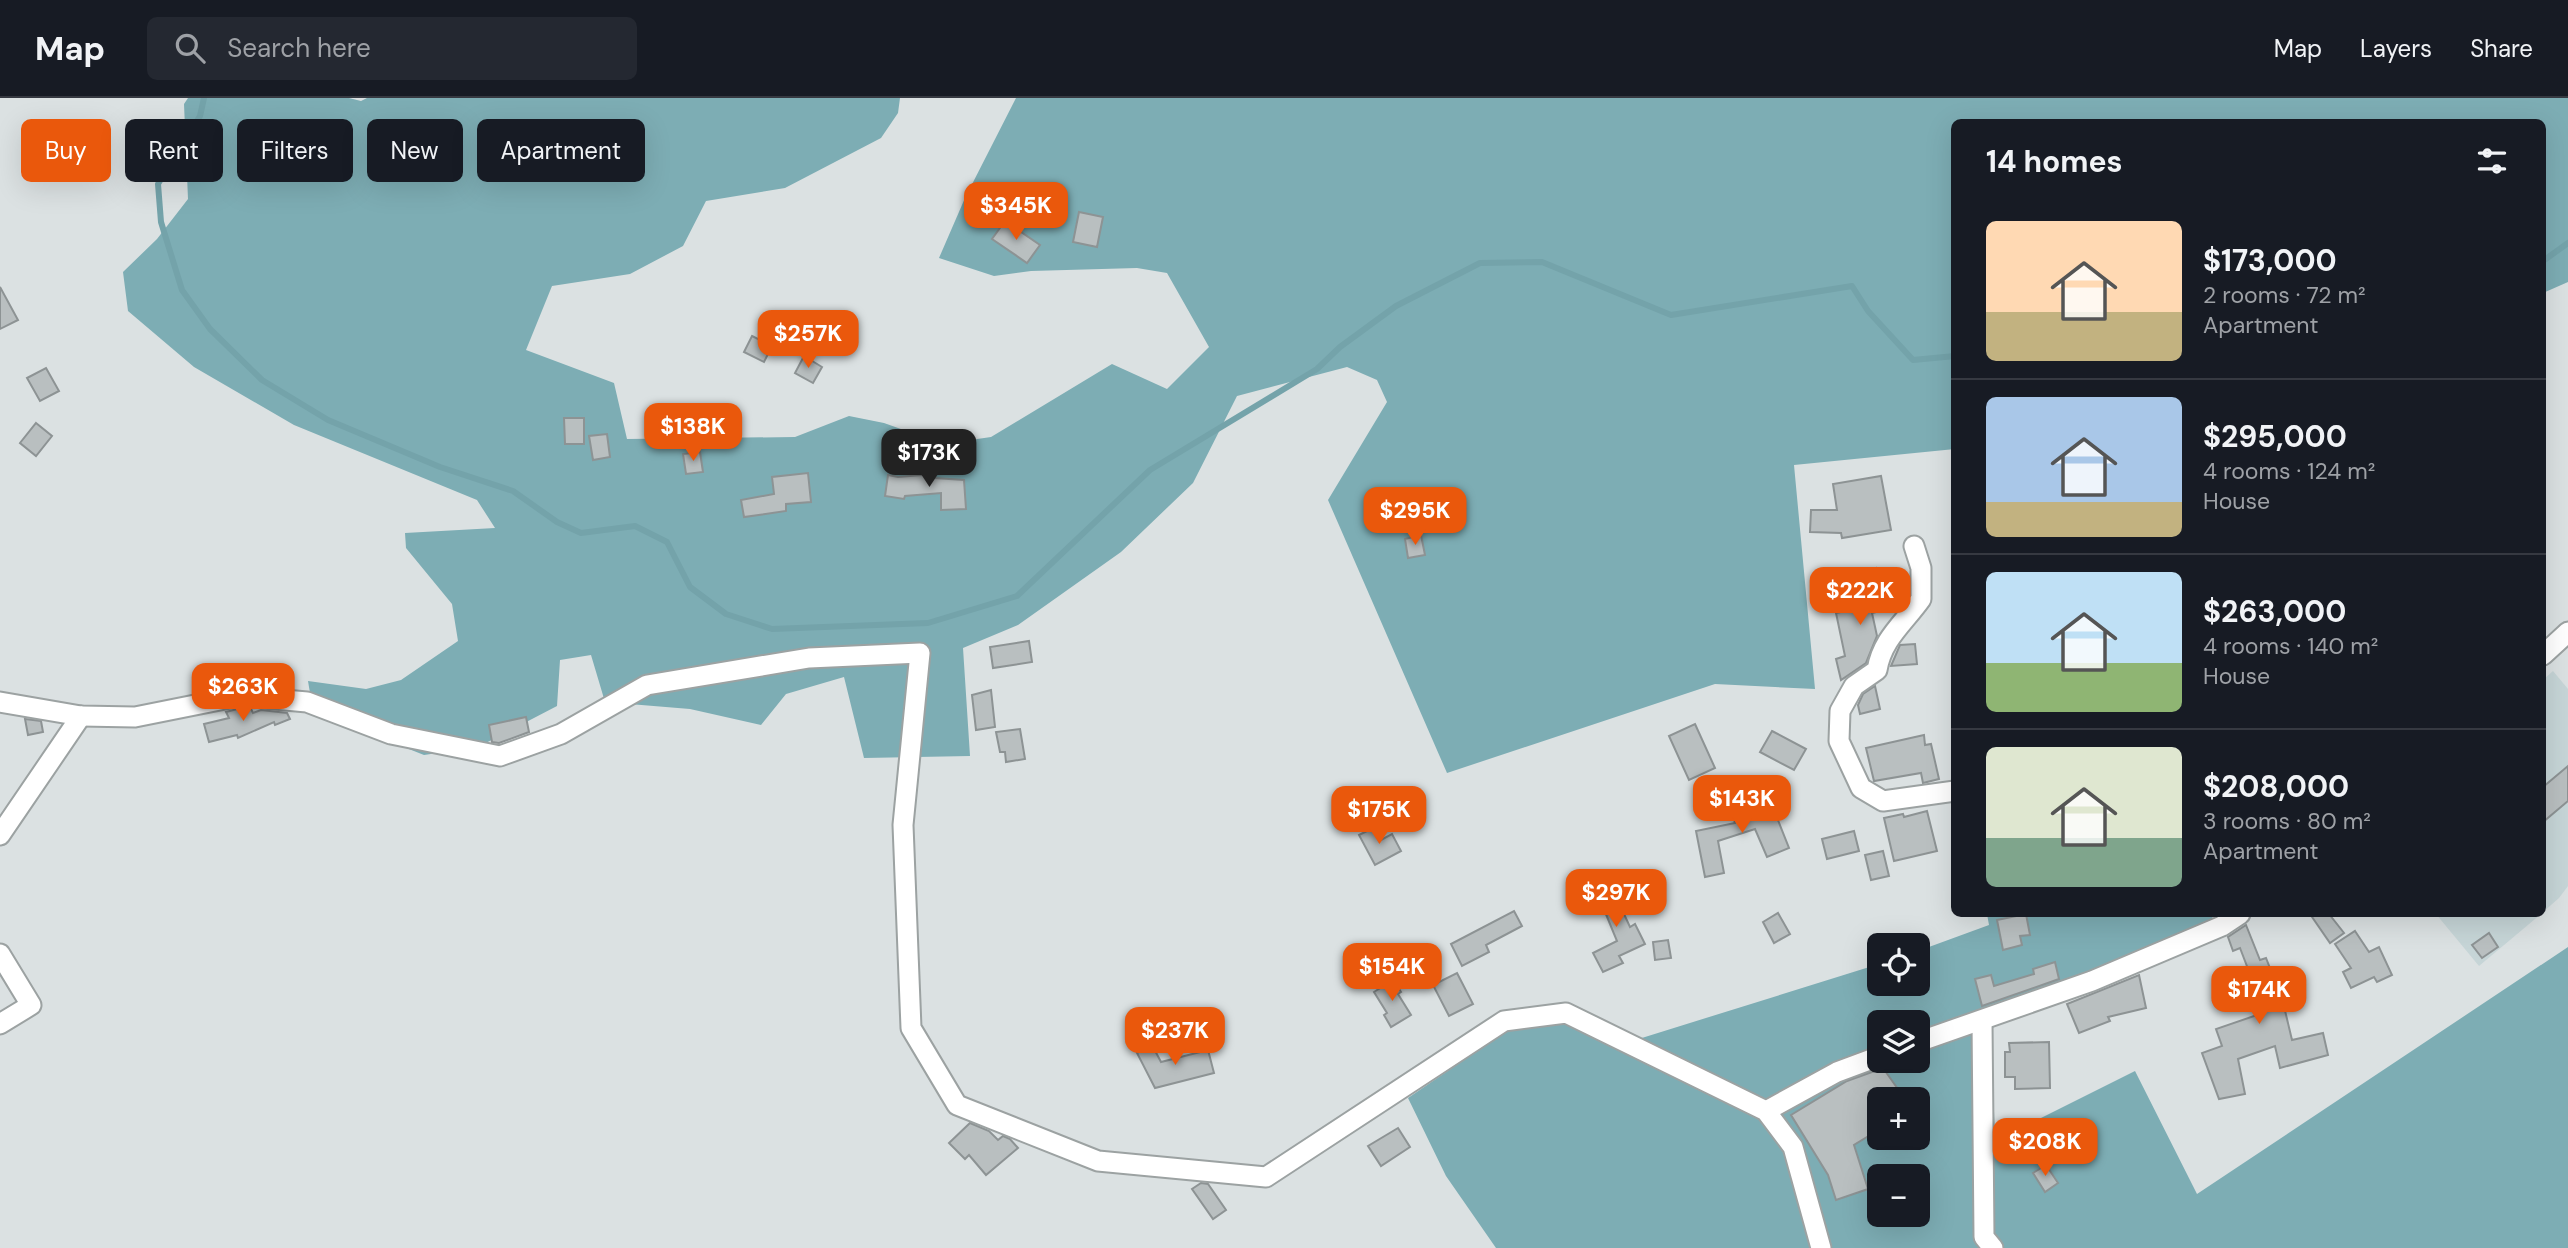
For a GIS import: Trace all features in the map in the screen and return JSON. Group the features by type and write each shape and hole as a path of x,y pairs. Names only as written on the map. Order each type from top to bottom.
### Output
{"street":[{"path":"1914,546 1921,568 1922,598 1889,638 1880,653 1877,670 1854,686 1840,711 1839,741 1861,788 1883,801 1951,792"},
{"path":"2546,652 2568,632"},
{"path":"0,702 81,716 135,717 240,696 307,702 391,734 500,757 561,734 646,685 809,658 920,653 903,825 911,1028 957,1105 1098,1161 1266,1177 1504,1021 1566,1013 1766,1111 1793,1147 1821,1248"},
{"path":"0,835 81,716"},
{"path":"1930,1038 2092,981 2222,926 2236,917"},
{"path":"0,954 31,1006 0,1024"},
{"path":"1982,1021 1984,1237 1993,1248"},
{"path":"1766,1111 1836,1072 1867,1061"}],"shaded area":[{"path":"188,98 349,98 361,101 367,98 900,98 898,113 881,138 785,188 706,201 683,246 630,274 552,286 526,350 614,383 627,439 795,437 849,416 884,423 943,444 991,437 1112,364 1167,389 1209,347 1167,273 1137,268 1031,271 994,276 939,258 965,198 1016,98 2568,98 2568,282 2546,292 2546,119 1951,119 1951,449 1794,465 1815,689 1715,684 1447,773 1328,500 1387,402 1377,380 1347,367 1237,396 1193,483 1121,552 1018,625 963,648 970,756 864,758 844,677 786,694 761,725 690,709 605,702 591,655 560,660 557,706 478,747 424,755 313,711 308,681 366,689 401,680 458,641 452,604 406,548 405,533 495,528 477,500 294,425 194,367 128,311 123,272 157,239 188,199 187,182 223,182 223,119 185,119 184,104"},
{"path":"2553,671 2568,689 2568,886 2546,909 2546,677"},
{"path":"1988,917 2212,917 2214,921 1991,1024 1995,1141 2135,1071 2197,1194 2568,947 2568,1248 1496,1248 1446,1176 1408,1098 1530,1015 1629,1042 1867,968 1867,996 1930,996 1930,947 1989,925"},
{"path":"2438,917 2537,917 2479,966"}],"building":[{"path":"1079,212 1103,217 1097,247 1073,242"},
{"path":"1005,221 1040,245 1027,263 992,239"},
{"path":"0,287 18,320 0,329"},
{"path":"752,336 772,346 764,362 744,352"},
{"path":"804,356 822,367 813,383 795,373"},
{"path":"46,368 59,391 40,401 27,378"},
{"path":"564,418 584,418 584,444 565,444"},
{"path":"36,423 52,436 36,456 20,443"},
{"path":"607,434 610,457 593,460 589,436"},
{"path":"700,452 703,472 686,474 683,454"},
{"path":"808,473 811,502 786,504 786,511 744,517 741,500 774,494 772,477"},
{"path":"935,474 935,478 964,480 966,509 941,510 941,493 905,496 904,499 885,496 888,475 898,477"},
{"path":"1881,476 1891,530 1842,538 1841,533 1810,532 1811,510 1837,510 1833,484"},
{"path":"1421,535 1425,555 1408,558 1405,539"},
{"path":"1876,568 1884,610 1872,613 1877,636 1866,663 1841,680 1836,659 1845,656 1836,613 1869,606 1861,571"},
{"path":"1029,641 1032,662 993,668 990,647"},
{"path":"1915,644 1917,664 1891,666 1900,645"},
{"path":"1875,686 1880,709 1860,714 1858,705 1863,694"},
{"path":"991,690 995,727 976,730 972,695"},
{"path":"241,708 251,709 253,713 261,710 287,713 290,719 275,725 274,722 238,738 237,735 209,742 204,724 229,718 226,712"},
{"path":"526,717 529,732 499,743 492,742 489,725"},
{"path":"25,719 41,721 43,732 28,735"},
{"path":"1695,724 1715,768 1689,780 1669,736"},
{"path":"1020,729 1025,759 1006,762 1005,752 1000,752 996,732"},
{"path":"1772,731 1806,749 1794,770 1760,752"},
{"path":"1924,735 1925,745 1931,744 1939,779 1923,783 1921,773 1874,781 1866,748"},
{"path":"2568,766 2568,801 2546,819 2546,784"},
{"path":"1770,800 1789,848 1767,857 1755,829 1718,841 1724,873 1705,877 1696,831 1735,823 1732,812"},
{"path":"1927,811 1937,851 1894,861 1884,818 1903,814 1904,817"},
{"path":"1373,828 1379,841 1392,834 1401,851 1375,865 1359,835"},
{"path":"1854,831 1859,851 1827,859 1822,839"},
{"path":"1883,851 1889,876 1871,880 1865,855"},
{"path":"1605,873 1630,927 1635,924 1645,944 1619,956 1623,963 1603,972 1593,953 1617,941 1595,878"},
{"path":"1514,911 1522,926 1486,945 1489,952 1462,966 1451,944"},
{"path":"1778,913 1790,934 1774,943 1763,922"},
{"path":"2027,917 2030,935 2020,936 2022,945 2003,950 1997,920"},
{"path":"2312,917 2331,917 2344,933 2330,943"},
{"path":"2246,925 2260,960 2266,958 2275,981 2289,969 2300,983 2282,998 2292,1040 2323,1033 2328,1055 2280,1068 2275,1046 2238,1059 2245,1094 2219,1099 2202,1053 2222,1046 2216,1029 2260,1014 2258,1004 2261,1003 2240,948 2233,951 2228,937"},
{"path":"2355,931 2369,952 2379,947 2392,975 2377,982 2374,977 2351,988 2343,972 2351,968 2335,944"},
{"path":"2489,933 2498,947 2482,958 2472,945"},
{"path":"1668,940 1671,958 1655,960 1653,942"},
{"path":"2055,962 2059,979 1982,1006 1975,979 1991,975 1994,986 2034,974 2033,969"},
{"path":"1457,973 1473,1004 1449,1016 1433,985"},
{"path":"2139,975 2146,1008 2108,1017 2110,1021 2079,1033 2067,1004"},
{"path":"1393,980 1411,1015 1391,1027 1384,1015 1387,1013 1374,992"},
{"path":"2049,1042 2050,1088 2015,1089 2015,1077 2005,1077 2005,1052 2010,1052 2009,1043"},
{"path":"1152,1045 1161,1062 1208,1050 1214,1073 1155,1088 1137,1053"},
{"path":"1869,1073 1887,1073 1896,1087 1867,1087 1867,1137 1854,1145 1867,1189 1836,1200 1828,1175 1791,1115 1847,1081"},
{"path":"970,1123 989,1131 998,1140 1003,1136 1010,1139 1018,1148 986,1175 969,1155 965,1159 949,1143"},
{"path":"1398,1128 1410,1147 1381,1166 1368,1146"},
{"path":"2046,1165 2058,1183 2045,1192 2033,1173"},
{"path":"1201,1183 1208,1184 1226,1210 1213,1219 1192,1189"}],"waterway":[{"path":"204,98 200,116 158,184 161,222 182,290 210,329 262,380 328,420 440,467 513,491 557,522 581,533 635,526 667,542 690,587 726,614 772,629 928,623 1017,596 1150,470 1317,369 1340,347 1396,306 1480,263 1542,262 1671,315 1852,286 1868,311 1913,360 1951,356"},
{"path":"2546,259 2568,243"}]}
